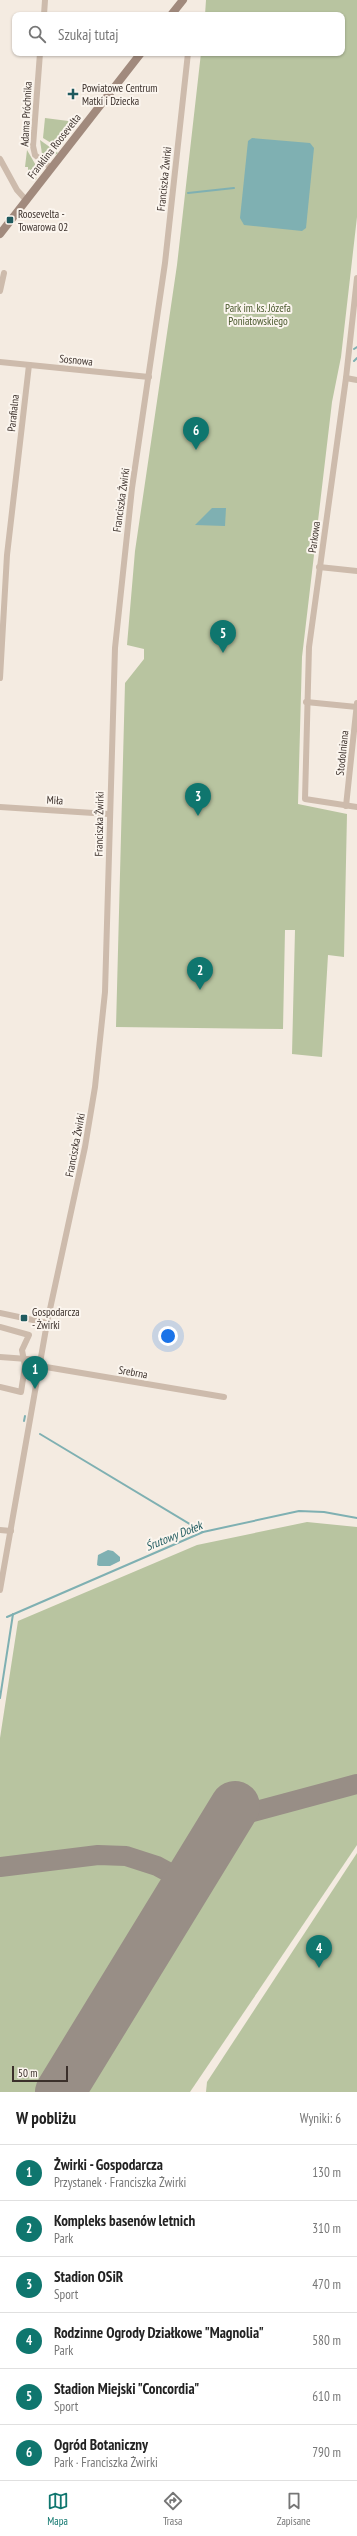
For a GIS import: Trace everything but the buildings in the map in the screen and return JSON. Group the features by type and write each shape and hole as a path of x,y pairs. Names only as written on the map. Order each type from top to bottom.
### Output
{"street":[{"path":"44,12 45,0"},
{"path":"174,12 183,0"},
{"name":"Adama Próchnika","path":"40,56 33,146 35,155 50,168"},
{"name":"Franklina Roosevelta","path":"0,234 139,56"},
{"name":"Franciszka Żwirki","path":"0,1590 40,1363 85,1147 95,1087 105,992 114,648 123,558 165,263 188,56"},
{"path":"0,159 14,184 26,200"},
{"path":"0,290 4,273"},
{"name":"Parkowa","path":"346,806 305,799 306,702 309,647 346,378 357,278"},
{"name":"Sosnowa","path":"0,362 149,377"},
{"name":"Parafialna","path":"0,678 7,555 29,365"},
{"path":"346,378 357,380"},
{"path":"319,567 357,571"},
{"path":"306,702 357,706"},
{"name":"Stodolniana","path":"346,806 357,706"},
{"path":"346,806 357,807"},
{"name":"Miła","path":"0,807 109,814"},
{"path":"0,1312 48,1323"},
{"path":"0,1327 29,1334 29,1339 22,1350 25,1366 20,1392 0,1387"},
{"name":"Srebrna","path":"0,1358 23,1359 224,1397"},
{"path":"0,1530 10,1531"}],"green space":[{"name":"Park im. ks. Józefa Poniatowskiego","path":"206,0 357,0 357,217 341,357 332,402 302,657 298,804 347,814 344,957 328,955 322,1057 292,1054 295,930 285,930 283,1029 116,1027 125,683 144,659 144,649 127,645 135,551 177,265 201,56 345,56 345,12 205,12"},
{"path":"45,118 76,122 56,146 43,138"},
{"path":"40,140 58,153 48,156 42,154"},
{"path":"27,150 38,169 36,180 28,174 28,167 25,167"},
{"path":"307,1522 357,1527 357,1776 252,1805 226,1790 184,1874 146,1853 113,1846 0,1859 0,1738 18,1621 197,1545"},
{"path":"357,1791 357,1845 190,2092 76,2092 245,1820"},
{"path":"357,1853 357,2092 206,2092 207,2082"},
{"path":"118,1859 147,1866 161,1872 172,1882 173,1892 46,2092 0,2092 0,1871"}],"water":[{"path":"252,138 310,143 314,148 306,228 302,231 244,225 240,218 248,141"},
{"path":"212,508 226,508 225,526 195,525"},
{"path":"108,1550 113,1551 120,1557 120,1561 110,1566 97,1565 98,1555"}],"waterway":[{"path":"188,193 234,188"},
{"path":"354,361 357,358"},
{"path":"24,1421 25,1416"},
{"path":"40,1434 203,1532"},
{"name":"Śrutowy Dołek","path":"7,1617 203,1532 299,1511 324,1512 357,1518"},
{"path":"0,1698 13,1614"}],"taxiway":[{"path":"227,1819 357,1784"},
{"path":"0,1867 98,1855 126,1856 157,1866 181,1879 184,1887"}],"runway":[{"path":"60,2092 235,1806"}],"place":[{"name":"Powiatowe Centrum Matki i Dziecka","path":"73,94"},
{"name":"Roosevelta - Towarowa 02","path":"10,220"},
{"name":"Ogród Botaniczny","path":"196,450"},
{"name":"Stadion Miejski \"Concordia\"","path":"223,653"},
{"name":"Stadion OSiR","path":"198,816"},
{"name":"Kompleks basenów letnich","path":"200,990"},
{"name":"Gospodarcza - Żwirki","path":"24,1318"},
{"name":"Żwirki - Gospodarcza","path":"35,1389"},
{"name":"Rodzinne Ogrody Działkowe \"Magnolia\"","path":"319,1968"}]}
